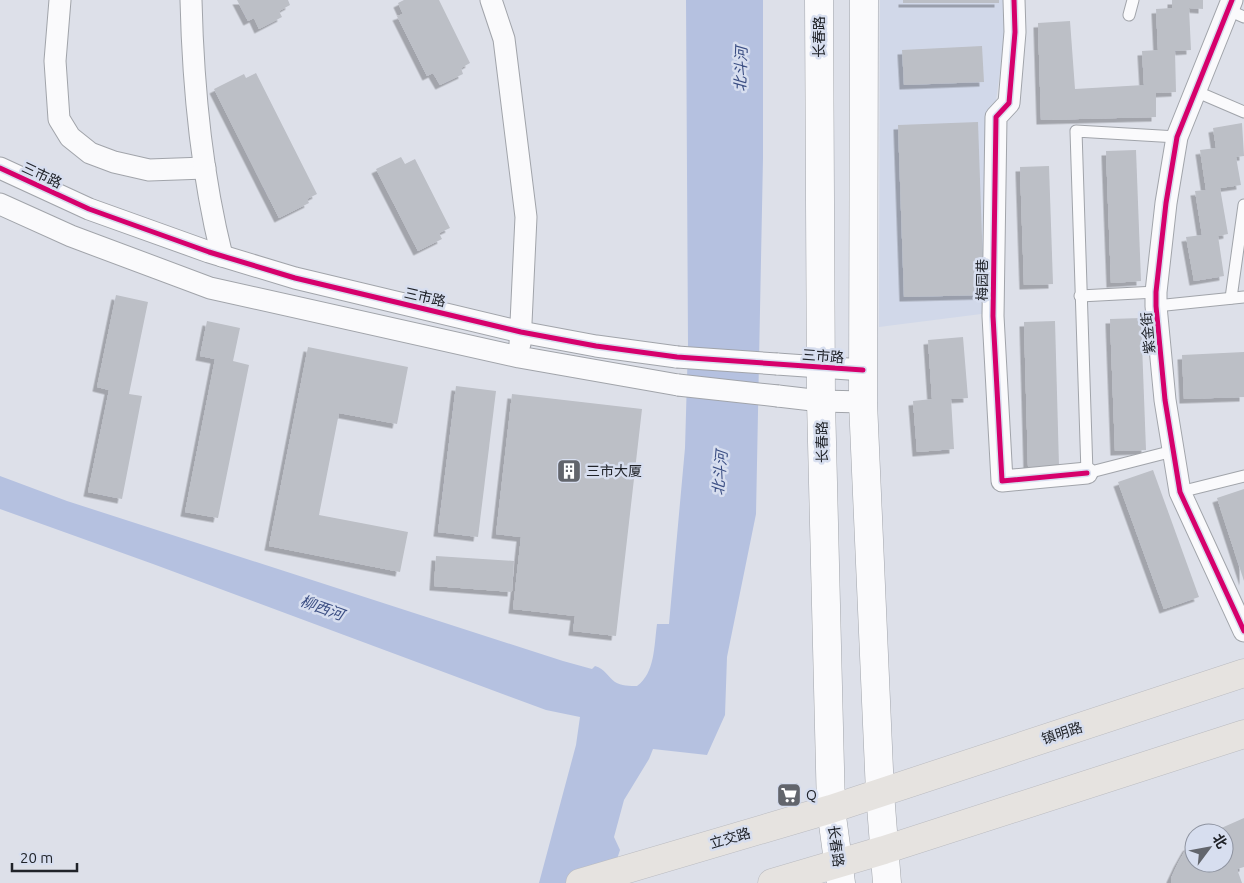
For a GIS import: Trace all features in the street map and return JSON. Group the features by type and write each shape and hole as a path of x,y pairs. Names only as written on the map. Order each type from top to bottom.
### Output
{"main road":[{"name":"长春路","path":"819,0 821,401 831,809 840,873"},
{"path":"864,0 863,402 880,793 887,883"},
{"name":"镇明路","path":"880,793 1244,673"},
{"path":"772,883 840,873 884,850 1244,734"},
{"name":"立交路","path":"580,883 880,793"}],"street":[{"path":"60,0 55,61 59,119 70,137 90,153 114,162 149,170 205,168"},
{"path":"191,0 192,61 200,138 214,222 222,256"},
{"path":"491,0 504,39 526,216 520,357"},
{"name":"梅园巷","path":"1014,0 1015,32 1009,103 996,117 993,316 1002,481 1087,473"},
{"name":"紫金街","path":"1235,9 1195,91 1177,137 1166,203 1156,299 1165,400 1180,492 1244,631"},
{"name":"三市路","path":"0,168 89,209 222,256 295,278 521,332 596,346 677,357 863,370"},
{"path":"0,204 71,236 210,288 520,357 678,385 821,401 863,402"}],"lane":[{"path":"1129,15 1133,0"},
{"path":"1195,91 1244,112"},
{"path":"1173,451 1087,473 1076,131 1177,137"},
{"path":"1231,298 1244,205"},
{"path":"1080,296 1156,299 1244,297"},
{"path":"1180,492 1244,476"}],"shaded area":[{"path":"880,0 1010,0 991,136 997,312 879,327"}],"water":[{"path":"686,0 763,0 763,158 756,514 727,657 725,715 707,755 653,749 624,800 614,837 620,850 609,883 539,883 576,745 580,717 546,710 0,509 0,476 67,501 563,661 592,669 595,666 617,683 626,686 637,686 647,674 653,658 657,624 669,624 685,448 688,344"}],"building":[{"path":"237,0 288,0 290,5 279,11 282,17 259,29 254,18 248,21"},
{"path":"404,0 439,0 470,63 461,68 463,74 440,85 433,73 427,76 397,16 403,14 398,3"},
{"path":"903,0 999,0 999,3 903,3"},
{"path":"1172,0 1203,0 1203,9 1189,8 1191,50 1175,51 1176,92 1156,93 1156,117 1041,120 1038,23 1070,21 1075,89 1144,85 1142,51 1158,50 1156,9 1172,8"},
{"path":"982,46 984,82 904,85 902,50"},
{"path":"256,73 317,194 307,199 309,203 279,218 214,89 244,74 246,78"},
{"path":"978,122 984,295 904,297 898,125"},
{"path":"1242,123 1244,156 1236,157 1241,185 1220,188 1228,234 1218,236 1224,276 1194,281 1186,237 1202,235 1195,191 1206,190 1200,150 1216,148 1213,128"},
{"path":"1136,150 1141,281 1111,283 1106,151"},
{"path":"401,157 405,164 415,159 450,228 439,233 442,239 418,251 376,169"},
{"path":"1049,166 1053,284 1024,285 1020,167"},
{"path":"116,295 148,302 129,394 142,396 122,499 88,492 109,390 97,387"},
{"path":"1141,318 1146,450 1115,451 1110,319"},
{"path":"207,321 240,328 233,361 249,365 218,518 185,512 215,359 200,356"},
{"path":"1055,321 1059,466 1028,467 1024,322"},
{"path":"963,337 968,398 951,399 954,449 917,452 913,401 932,399 928,340"},
{"path":"308,347 408,367 397,424 339,413 319,515 408,532 400,572 269,546"},
{"path":"1244,352 1244,397 1184,399 1182,355"},
{"path":"456,386 496,391 478,537 438,532"},
{"name":"三市大厦","path":"512,394 642,409 616,636 573,631 575,616 513,609 521,537 496,534"},
{"path":"1153,470 1199,597 1164,609 1118,482"},
{"path":"1244,489 1244,581 1217,498"},
{"path":"436,556 514,561 512,592 434,586"},
{"path":"1244,818 1244,867 1237,869 1242,883 1171,883 1171,878 1184,852 1184,873 1234,873 1233,823"}],"cycle path":[{"path":"1014,0 1015,32 1009,103 996,117 993,316 1002,481 1087,473"},
{"path":"1232,0 1177,137 1166,203 1156,306 1165,400 1180,492 1244,631"},
{"path":"0,168 89,209 209,252 295,278 521,332 596,346 677,357 863,370"}],"place":[{"name":"三市大厦","path":"569,471"},
{"name":"Q","path":"789,795"}],"water label":[{"name":"北斗河","path":"741,69"},
{"name":"北斗河","path":"720,473"},
{"name":"柳西河","path":"322,608"}]}
